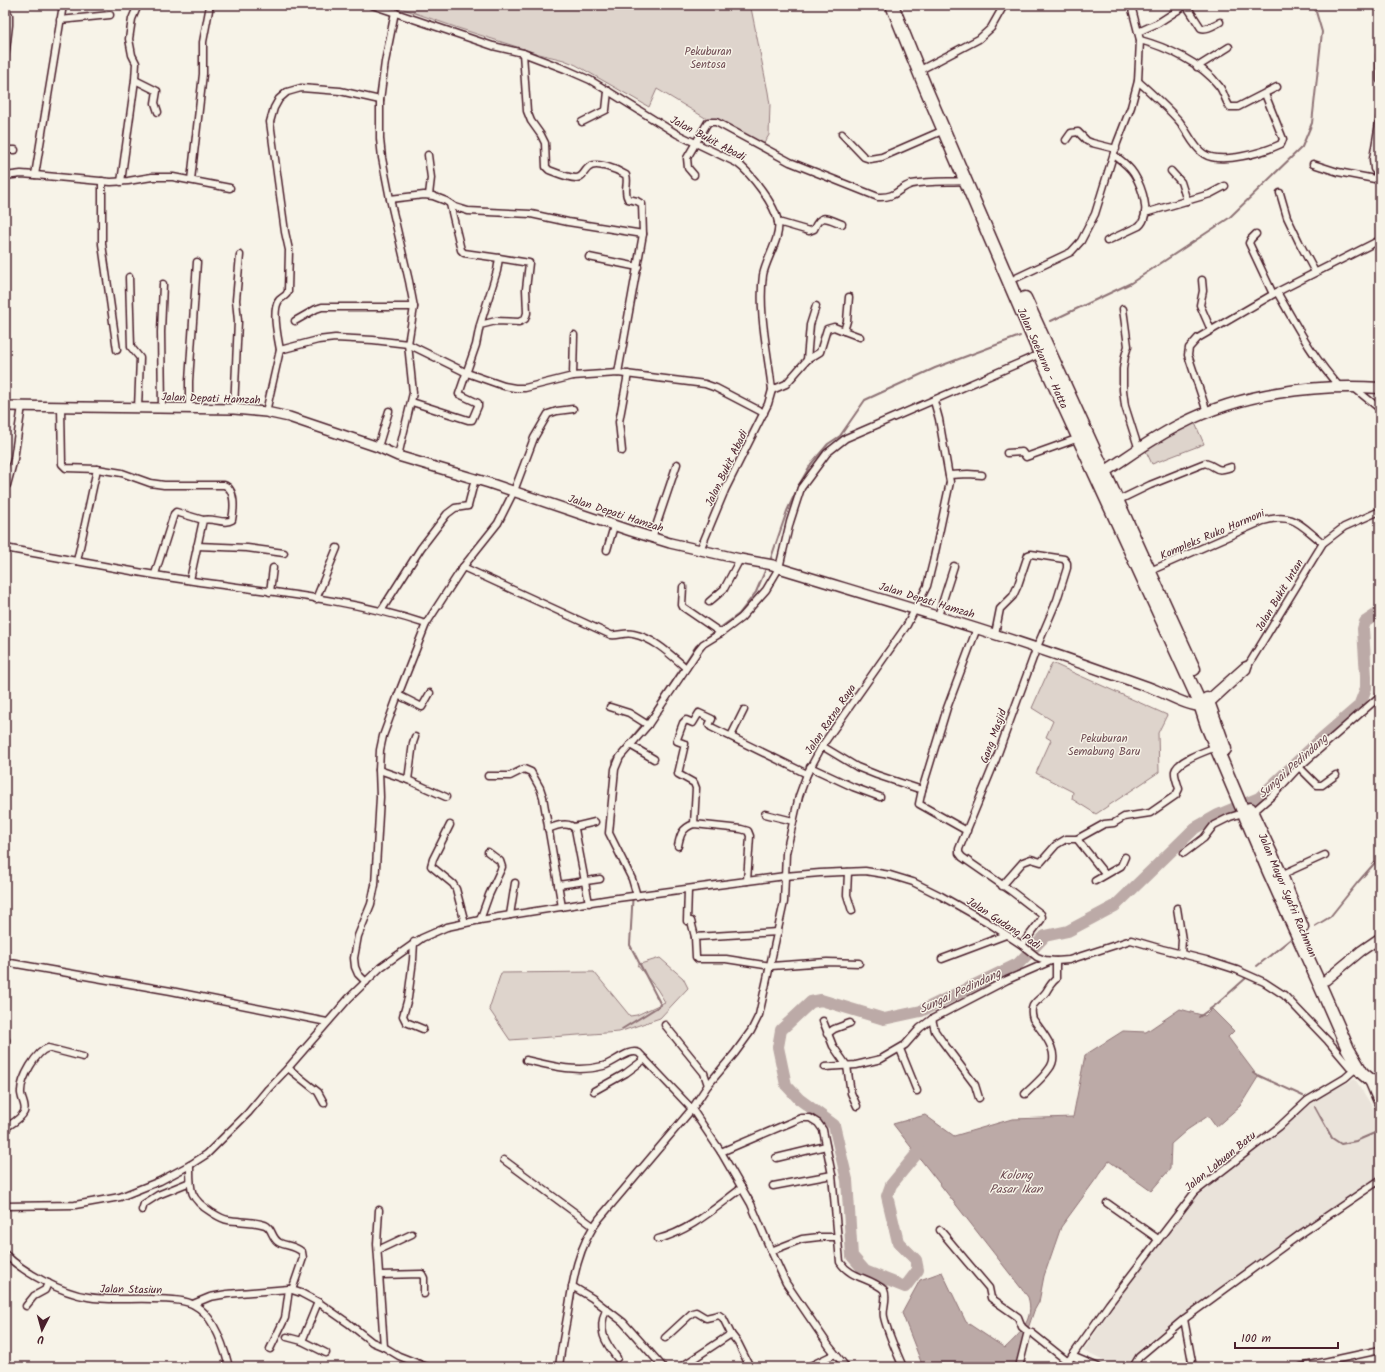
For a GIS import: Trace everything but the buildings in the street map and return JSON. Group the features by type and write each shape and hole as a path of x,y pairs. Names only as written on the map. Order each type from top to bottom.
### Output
{"highway":[{"name":"Jalan Soekarno - Hatta","path":"892,5 966,181 1100,474 1201,703"},
{"name":"Jalan Soekarno - Hatta","path":"899,5 924,68 1016,278 1079,438 1117,501 1150,572 1201,703"},
{"name":"Jalan Mayor Syafri Rachman","path":"1201,703 1207,726 1216,747 1281,875 1356,1051 1368,1067 1380,1078"},
{"name":"Jalan Mayor Syafri Rachman","path":"1201,703 1216,725 1269,872 1342,1033 1350,1054 1361,1073"},
{"path":"1361,1073 1380,1088"}],"main road":[{"path":"1100,474 1181,424 1207,412 1257,397 1293,391 1339,386 1380,388"},
{"name":"Jalan Depati Hamzah","path":"5,406 234,409 266,412 289,417 398,456 514,491 652,538 772,565 1037,647 1156,690 1201,703"},
{"path":"1326,980 1361,951 1380,938"}],"street":[{"path":"35,175 63,5"},
{"path":"121,182 136,63 132,55 129,34 132,19 138,5"},
{"path":"191,180 203,74 203,42 210,5"},
{"name":"Jalan Bukit Abadi","path":"372,5 493,46 523,53 590,80 677,134 737,163 745,169 768,200 775,212 778,222 777,235 764,273 762,302 772,390 764,413 725,490 700,550"},
{"path":"924,68 979,39 991,28 1004,5"},
{"path":"1016,278 1071,252 1081,241 1095,214 1131,107 1138,81 1140,40 1131,5"},
{"path":"1138,32 1158,23 1186,5 1201,28 1206,29 1220,22"},
{"path":"1376,5 1380,8"},
{"path":"5,9 9,15 5,59"},
{"path":"395,12 385,62 380,100 382,158 414,307 408,344 413,393 398,456"},
{"path":"60,20 110,16"},
{"path":"1140,40 1174,52 1208,74 1217,84 1230,107 1238,107 1277,87"},
{"path":"1197,67 1229,47"},
{"path":"523,53 527,111 544,143 546,168 576,178 582,176 591,165 603,165 626,175 626,195 628,199 642,204 643,234 618,373"},
{"path":"1380,55 1380,80"},
{"path":"135,80 157,91 155,103 158,112"},
{"path":"1138,81 1180,122 1199,150 1212,157 1223,158 1244,155 1273,148 1281,144 1283,139 1265,94"},
{"path":"266,412 280,350 276,333 276,307 278,300 284,297 288,291 289,250 285,232 270,122 274,108 279,99 287,92 300,88 340,92 380,100"},
{"path":"582,122 606,110 608,91"},
{"path":"1380,117 1372,159 1374,169 1380,176"},
{"path":"694,175 688,168 687,158 689,153 697,143 708,122 716,122 790,162 878,197 887,198 910,185 921,183 966,181"},
{"path":"842,134 864,157 870,159 882,158 944,130"},
{"path":"1066,140 1071,134 1078,132 1088,141 1115,152 1134,173 1141,189 1145,214 1143,223 1107,241"},
{"path":"5,150 15,150"},
{"path":"428,155 431,178 429,196"},
{"path":"1313,164 1338,172 1380,180"},
{"path":"1171,171 1181,182 1187,201"},
{"path":"5,176 21,174 121,182 142,178 162,177 191,180 230,188"},
{"path":"102,181 102,244 117,350"},
{"path":"1145,214 1210,194 1225,186"},
{"path":"1280,193 1287,217 1316,272"},
{"path":"390,199 434,196 455,207 468,211 531,214 568,222 643,234"},
{"path":"450,204 461,250 464,253 529,263 526,289 526,319 519,322 496,321 480,324"},
{"path":"778,222 809,231 814,229 820,219 828,219 842,224"},
{"path":"1256,234 1250,240 1249,244 1275,293 1314,356 1328,375 1339,386"},
{"path":"1207,412 1188,352 1198,338 1275,293 1380,240"},
{"path":"234,409 238,320 236,300 240,255"},
{"path":"589,257 638,267"},
{"path":"412,402 470,421 472,420 478,403 459,394 476,346 480,324 499,258"},
{"path":"189,408 197,262"},
{"path":"129,277 131,347 140,358 138,408"},
{"path":"1202,280 1203,291 1200,305 1211,330"},
{"path":"162,408 161,332 163,284"},
{"path":"844,331 847,321 849,297"},
{"path":"807,360 810,325 816,306"},
{"path":"295,321 322,307 414,307"},
{"path":"1123,309 1128,346 1123,369 1125,406 1139,450"},
{"path":"772,390 786,384 807,360 820,352 827,329 834,327 860,337"},
{"path":"573,376 574,335"},
{"path":"280,350 318,340 335,338 408,344 467,373 504,386 525,388 573,376 618,373 628,374 705,384 716,388 764,413"},
{"path":"632,896 632,879 609,833 614,769 620,757 660,706 685,667 703,644 741,618 766,590 779,568 790,522 801,488 827,453 846,438 1044,352"},
{"path":"622,451 619,422 628,374"},
{"path":"1352,386 1380,409"},
{"name":"Jalan Ratna Raya","path":"559,1367 572,1286 579,1255 594,1226 692,1109 708,1085 752,1031 759,1016 771,966 784,902 786,853 799,796 807,774 822,746 907,625 927,586 934,562 948,492 949,475 934,401"},
{"path":"7,485 14,460 22,406"},
{"path":"61,406 63,467 97,469 122,473 164,486 224,485 230,489 232,496 232,520 228,522 207,519 203,520 176,512 174,514 155,574"},
{"path":"366,982 358,974 355,967 354,958 358,936 371,904 375,885 380,797 380,750 383,736 426,624 463,567 495,528 514,491 534,438 548,414 572,409"},
{"path":"378,448 389,411"},
{"path":"1007,453 1022,452 1026,457 1079,438"},
{"path":"652,538 676,464"},
{"path":"1117,501 1150,485 1205,464 1217,470 1231,467"},
{"path":"77,561 97,469"},
{"path":"949,475 982,475"},
{"path":"381,611 421,548 447,514 455,508 468,506 475,479"},
{"name":"Jalan Bukit Intan","path":"1201,703 1247,670 1249,664 1323,543 1344,527 1380,511"},
{"name":"Kompleks Ruko Harmoni","path":"1150,572 1263,521 1276,517 1294,520 1323,543"},
{"path":"190,580 203,520"},
{"path":"607,550 614,526"},
{"path":"197,546 247,548 284,553"},
{"path":"5,548 190,580 316,599 381,611 426,624"},
{"path":"316,599 337,548"},
{"name":"Gang Masjid","path":"994,634 1000,609 1013,596 1028,555 1031,554 1064,559 1067,563 1067,568 1057,600 1037,647 996,759 959,849 959,853 962,857 1002,886"},
{"path":"708,602 724,589 740,559"},
{"path":"938,616 954,566"},
{"path":"463,567 611,635 625,633 643,637 653,642 685,667"},
{"path":"270,592 273,568"},
{"path":"683,587 683,607 720,632"},
{"path":"967,831 920,804 922,790 947,708 977,628"},
{"path":"398,695 422,708 430,693"},
{"path":"1184,852 1204,838 1214,825 1275,793 1299,767 1380,696"},
{"path":"610,706 629,713 646,724"},
{"path":"731,736 744,710"},
{"path":"694,824 696,788 694,783 678,774 685,744 677,739 686,720 694,723 700,713 712,719 709,725 711,727 807,774"},
{"path":"408,780 415,737"},
{"path":"630,745 654,759"},
{"path":"822,746 857,767 922,790"},
{"path":"1023,946 1042,918 1041,914 1002,886 1023,862 1031,859 1042,862 1056,846 1066,839 1077,839 1104,824 1114,823 1124,817 1150,813 1176,795 1179,789 1175,770 1186,760 1216,747"},
{"path":"810,767 853,787 880,797"},
{"path":"1299,767 1317,785 1322,785 1336,775"},
{"path":"488,776 510,776 524,769 531,772 541,792 562,907"},
{"path":"379,770 408,780 446,797"},
{"path":"765,814 793,821"},
{"path":"548,829 561,825 571,825 574,827 595,822"},
{"path":"678,846 680,836 688,826 694,824 748,831 750,836 747,881"},
{"path":"450,825 431,866 448,880 456,889 465,923"},
{"path":"574,827 589,903"},
{"path":"1077,839 1105,874"},
{"path":"480,920 489,895 502,867 500,862 488,852"},
{"path":"1281,875 1325,855"},
{"path":"1095,881 1121,866 1125,857"},
{"name":"Jalan Gudang Padi","path":"5,1206 75,1205 120,1197 160,1182 190,1165 207,1154 248,1113 327,1022 382,967 414,942 447,927 480,920 632,896 688,890 785,876 865,871 878,872 913,882 947,899 1043,959 1054,961 1081,957 1130,940 1206,960 1237,970 1264,982 1289,999 1328,1041 1361,1073 1380,1109"},
{"path":"848,872 846,895 852,911"},
{"path":"558,885 584,880 600,879"},
{"path":"510,915 515,883"},
{"path":"688,890 687,921 691,921 695,937 696,957 698,959 726,959 771,966 827,962 859,963"},
{"path":"1177,908 1182,940 1181,954"},
{"path":"695,937 778,932"},
{"path":"942,958 1006,935"},
{"path":"414,942 408,998 403,1016 406,1022 423,1029"},
{"path":"825,1067 856,1065 880,1059 900,1049 920,1028 932,1019 1007,980 1054,961 1056,979 1045,993 1035,1002 1032,1015 1033,1019 1051,1046 1053,1054 1052,1063 1050,1069 1025,1094"},
{"path":"5,962 171,991 327,1022"},
{"path":"932,1019 935,1031 975,1085 979,1098"},
{"path":"823,1021 827,1034 847,1066 851,1093 857,1106"},
{"path":"827,1034 834,1029 850,1023"},
{"path":"665,1025 704,1073 708,1085"},
{"path":"1328,1041 1342,1033"},
{"path":"5,1128 24,1114 25,1107 21,1098 21,1085 30,1065 44,1049 48,1048 83,1057"},
{"path":"900,1049 916,1091"},
{"path":"526,1060 554,1067 584,1069 603,1066 633,1051 639,1053 692,1109 721,1152 751,1204 779,1269 795,1298 846,1367"},
{"path":"594,1091 626,1074 645,1059"},
{"path":"288,1068 318,1092 324,1103"},
{"name":"Jalan Labuan Batu","path":"1070,1358 1158,1239 1190,1197 1201,1186 1279,1126 1312,1097 1345,1078 1361,1073"},
{"path":"721,1152 801,1118 810,1118 818,1123 823,1130 832,1175 840,1262 844,1269 884,1290 886,1294 883,1309 884,1318 903,1367"},
{"path":"776,1158 826,1146"},
{"path":"504,1160 594,1226"},
{"path":"190,1165 190,1182 194,1198 202,1206 226,1219 267,1226 275,1240 281,1244 301,1250 302,1252 303,1258 291,1290 285,1318 270,1349"},
{"path":"773,1186 832,1175"},
{"path":"1133,1367 1139,1357 1184,1319 1315,1224 1380,1180"},
{"path":"142,1210 144,1204 158,1195 190,1182"},
{"path":"658,1239 672,1236 685,1229 742,1188"},
{"path":"1107,1203 1158,1239"},
{"path":"379,1210 377,1239 384,1347"},
{"path":"940,1230 989,1288 991,1298 1018,1317 1022,1327 1070,1358 1098,1367"},
{"path":"378,1250 412,1234"},
{"path":"771,1251 802,1239 837,1237"},
{"name":"Jalan Stasiun","path":"5,1254 26,1270 48,1283 70,1293 89,1298 166,1299 193,1304"},
{"path":"380,1275 422,1274 424,1278 424,1294"},
{"path":"26,1306 34,1296 46,1290 48,1283"},
{"path":"572,1286 592,1298 623,1322 663,1367"},
{"path":"193,1304 210,1297 227,1294 291,1290 301,1293 318,1302 372,1342 399,1356 427,1367"},
{"path":"302,1341 318,1302"},
{"path":"193,1304 209,1319 220,1339 229,1367"},
{"path":"606,1310 602,1320 602,1328 608,1346 617,1358"},
{"path":"665,1338 692,1313 696,1312 706,1318 719,1315 738,1343 750,1367"},
{"path":"1184,1319 1194,1367"},
{"path":"1019,1367 1028,1332"},
{"path":"681,1367 731,1334"},
{"path":"287,1337 302,1341 326,1352"},
{"path":"1301,1367 1380,1350"},
{"path":"808,1367 835,1354"},
{"path":"1060,1366 1070,1358"}],"shaded area":[{"path":"1355,1079 1380,1119 1380,1175 1205,1298 1143,1346 1125,1367 1117,1367 1083,1351 1131,1280 1197,1197 1321,1096"}],"green space":[{"name":"Pekuburan Sentosa","path":"392,5 727,5 729,8 737,5 749,6 751,8 768,92 770,105 769,135 763,145 717,125 657,89 649,107 576,65 564,60 539,54"},
{"path":"1195,423 1204,444 1152,464 1145,449"},
{"name":"Pekuburan Semabung Baru","path":"1052,663 1167,715 1158,733 1159,772 1096,814 1072,799 1073,792 1036,773 1051,740 1046,737 1053,721 1032,708"},
{"path":"660,958 683,978 688,988 660,1018 619,1032 510,1040 489,1009 501,973 594,972 630,1016 637,1015 665,1002 657,989 637,965"}],"water":[{"name":"Kolong Pasar Ikan","path":"1180,1009 1205,1016 1212,1009 1234,1031 1228,1037 1258,1077 1240,1106 1216,1127 1208,1116 1187,1130 1171,1144 1170,1169 1151,1191 1109,1161 1061,1227 1044,1276 1039,1302 1034,1311 1015,1367 923,1367 902,1313 920,1280 942,1272 966,1322 1005,1348 1025,1326 1028,1319 1030,1305 1028,1297 893,1124 925,1115 954,1136 1012,1119 1073,1117 1085,1055 1123,1031 1146,1032"}],"waterway":[{"path":"1051,321 1131,283 1229,218 1302,147 1312,123 1322,32 1314,5"},
{"path":"771,558 787,511 811,464 828,444 840,436 865,400 935,368 1020,336"},
{"path":"705,639 739,614 756,592 765,571"},
{"name":"Sungai Pedindang","path":"919,1151 891,1185 887,1196 898,1242 916,1260 918,1270 905,1287 865,1271 852,1256 847,1180 834,1125 799,1099 786,1085 778,1047 781,1030 811,1002 821,1000 884,1019 921,1011 1018,964 1045,936 1068,931 1115,906 1195,828 1218,815 1259,798 1321,739 1359,706 1366,688 1363,629 1365,622 1380,612"},
{"path":"613,769 613,761 651,714 696,646 702,642"},
{"path":"1315,926 1330,917 1380,857"},
{"path":"622,1029 661,1005 630,945 633,890"},
{"path":"1257,966 1292,938"},
{"path":"1199,1017 1217,1004 1246,978"},
{"path":"1253,1073 1303,1096"},
{"path":"1315,1107 1332,1138 1341,1144 1356,1141 1377,1132"}]}
